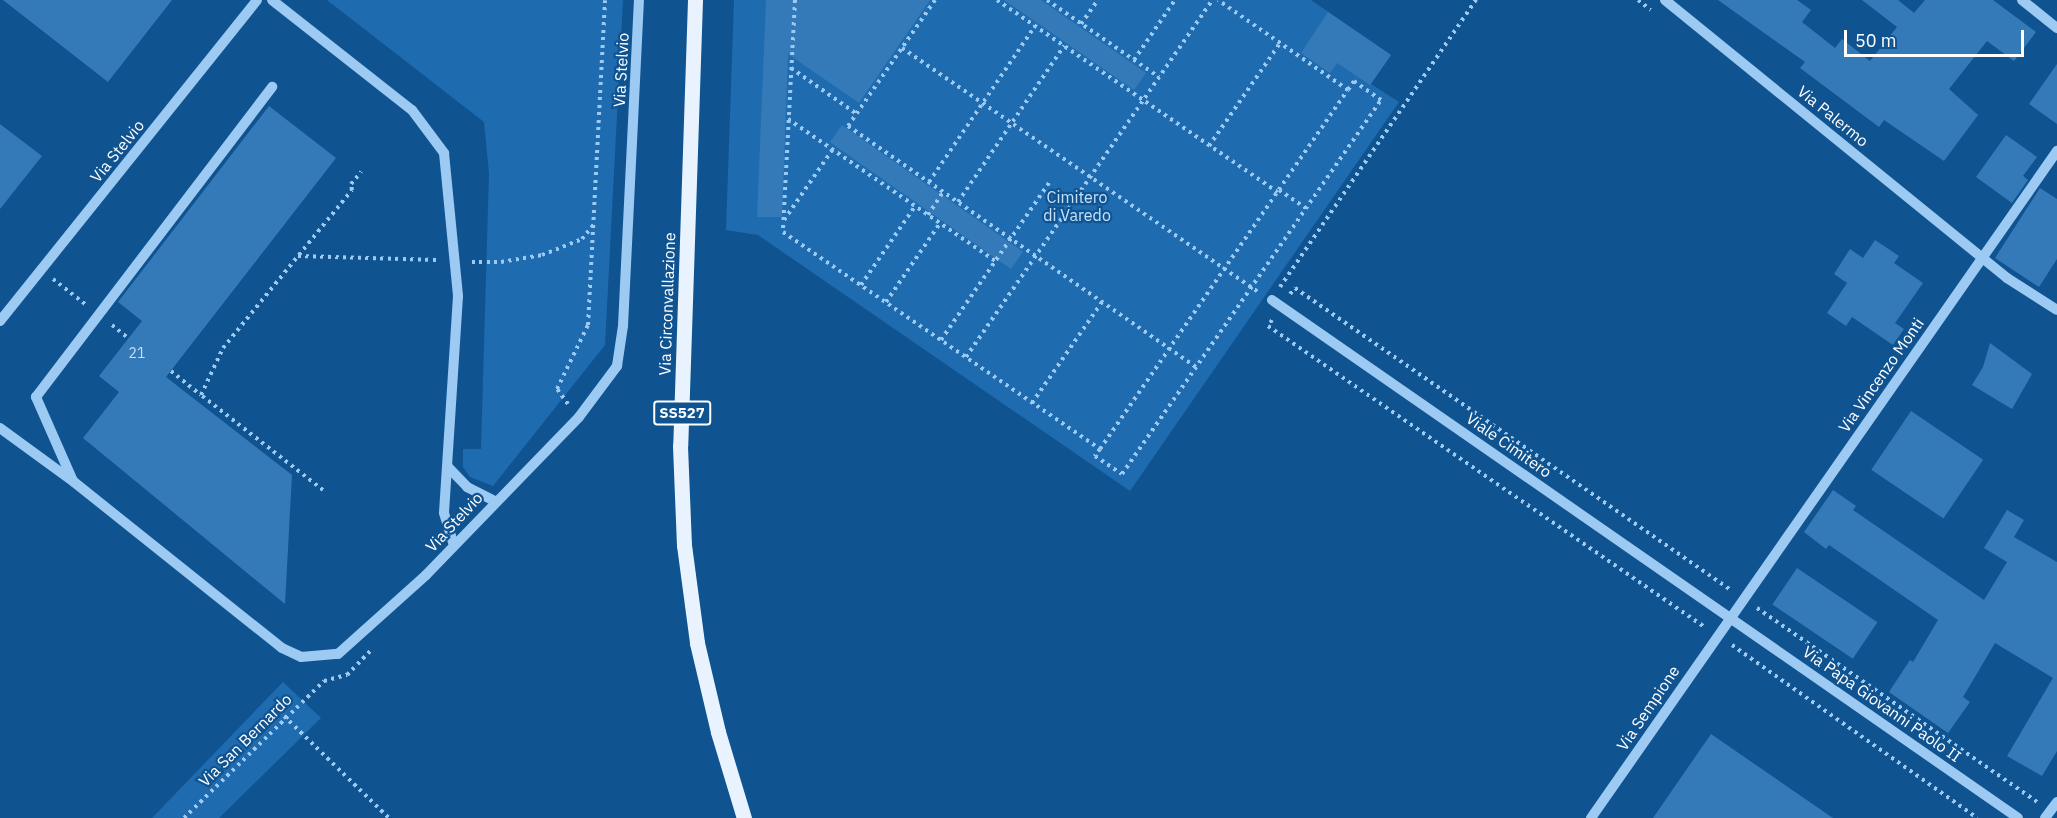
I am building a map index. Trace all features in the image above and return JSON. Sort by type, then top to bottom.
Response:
[{"type":"main road","name":"Via Circonvallazione","points":[[696,0],[680,446],[684,545],[698,643],[718,732],[744,818]]},
{"type":"street","name":"Via Stelvio","points":[[0,321],[257,0]]},
{"type":"street","points":[[272,0],[412,110],[444,153],[458,261],[444,513],[454,545]]},
{"type":"street","name":"Via Stelvio","points":[[0,428],[74,482],[282,648],[301,657],[322,658],[351,646],[579,417],[617,366],[623,326],[639,0]]},
{"type":"street","name":"Via Palermo","points":[[1665,0],[1982,257],[2057,310]]},
{"type":"street","points":[[2022,0],[2057,28]]},
{"type":"street","points":[[74,482],[36,397],[272,87]]},
{"type":"street","name":"Via Vincenzo Monti","points":[[1730,615],[2057,151]]},
{"type":"street","name":"Viale Cimitero","points":[[1272,300],[1730,615]]},
{"type":"street","points":[[447,466],[467,487],[495,501]]},
{"type":"street","name":"Via Sempione","points":[[1591,818],[1730,615]]},
{"type":"street","name":"Via Papa Giovanni Paolo II","points":[[1730,615],[2018,818]]},
{"type":"street","points":[[2048,815],[2057,802]]},
{"type":"path","points":[[579,417],[557,389],[588,325],[605,0]]},
{"type":"path","points":[[795,0],[783,232],[1100,450]]},
{"type":"path","points":[[935,0],[848,126],[1196,367]]},
{"type":"path","points":[[998,0],[1209,146],[1306,208]]},
{"type":"path","points":[[1081,24],[1098,0]]},
{"type":"path","points":[[1134,60],[1175,0]]},
{"type":"path","points":[[966,357],[1212,0]]},
{"type":"path","points":[[1218,0],[1348,90]]},
{"type":"path","points":[[902,48],[1272,300],[1476,0]]},
{"type":"path","points":[[1051,1],[1159,77]]},
{"type":"path","points":[[929,182],[1036,26]]},
{"type":"path","points":[[1209,146],[1280,43]]},
{"type":"path","points":[[958,202],[1065,46]]},
{"type":"path","points":[[790,68],[857,114]]},
{"type":"path","points":[[1354,81],[1381,100],[1122,474],[1095,456],[1348,90],[1354,81]]},
{"type":"path","points":[[788,118],[995,261]]},
{"type":"path","points":[[784,220],[833,149]]},
{"type":"path","points":[[201,395],[223,348],[352,190],[351,184],[361,172]]},
{"type":"path","points":[[941,340],[1051,180]]},
{"type":"path","points":[[928,215],[943,192]]},
{"type":"path","points":[[861,285],[915,206]]},
{"type":"path","points":[[297,256],[483,262],[542,255],[582,239],[595,223]]},
{"type":"path","points":[[886,302],[940,223]]},
{"type":"path","points":[[1977,818],[1716,634],[1269,326],[1294,288],[1743,598],[2048,815]]},
{"type":"path","points":[[1032,403],[1102,302]]},
{"type":"path","points":[[171,371],[323,490]]},
{"type":"path","name":"Via San Bernardo","points":[[184,818],[284,716],[324,681],[347,675],[380,641]]},
{"type":"path","points":[[284,716],[389,818]]},
{"type":"green space","points":[[327,0],[623,0],[605,345],[493,486],[470,477],[463,467],[463,449],[481,449],[489,173],[484,122]]},
{"type":"green space","name":"Cimitero di Varedo","points":[[734,0],[1311,0],[1391,55],[1371,84],[1399,102],[1130,491],[758,235],[726,230]]},
{"type":"green space","points":[[283,682],[321,718],[219,818],[152,818]]},
{"type":"building","points":[[3,0],[172,0],[108,82]]},
{"type":"building","points":[[766,0],[930,0],[859,103],[788,54],[782,217],[757,217]]},
{"type":"building","points":[[1004,0],[1041,0],[1146,73],[1134,90]]},
{"type":"building","points":[[1718,0],[1797,0],[1811,10],[1802,22],[1835,48],[1842,39],[1870,61],[1897,27],[1862,0],[1898,0],[1914,13],[1925,0],[1993,0],[2036,32],[2014,61],[1987,41],[1949,89],[1978,115],[1944,161],[1884,120],[1879,127],[1800,68],[1805,62]]},
{"type":"building","points":[[1328,12],[1391,55],[1370,85],[1337,63],[1330,73],[1301,53]]},
{"type":"building","points":[[2057,64],[2057,124],[2029,104]]},
{"type":"building","points":[[269,106],[336,158],[166,377],[292,475],[285,604],[83,438],[119,392],[99,376],[142,321],[118,302]]},
{"type":"building","points":[[0,124],[42,156],[0,209]]},
{"type":"building","points":[[842,125],[1023,252],[1011,269],[830,142]]},
{"type":"building","points":[[2006,135],[2037,157],[2023,176],[2028,180],[2012,203],[1976,177]]},
{"type":"building","points":[[2040,188],[2057,199],[2057,259],[2039,287],[1995,258]]},
{"type":"building","points":[[1875,240],[1899,256],[1894,263],[1923,283],[1895,323],[1904,329],[1893,345],[1852,317],[1846,326],[1827,313],[1847,283],[1834,274],[1850,249],[1863,258]]},
{"type":"building","points":[[1990,343],[2032,374],[2012,409],[1972,385],[1983,367]]},
{"type":"building","points":[[1911,411],[1983,460],[1943,519],[1871,470]]},
{"type":"building","points":[[1833,490],[1856,506],[1853,510],[1984,600],[2007,562],[1984,548],[2007,510],[2024,520],[2014,537],[2057,562],[2057,751],[2042,776],[2007,756],[2053,678],[1995,643],[1963,697],[1970,702],[1948,733],[1889,692],[1910,660],[1913,662],[1938,620],[1829,545],[1826,549],[1804,532]]},
{"type":"building","points":[[1797,568],[1877,622],[1853,659],[1772,604]]},
{"type":"building","points":[[1711,734],[1833,818],[1653,818]]}]
